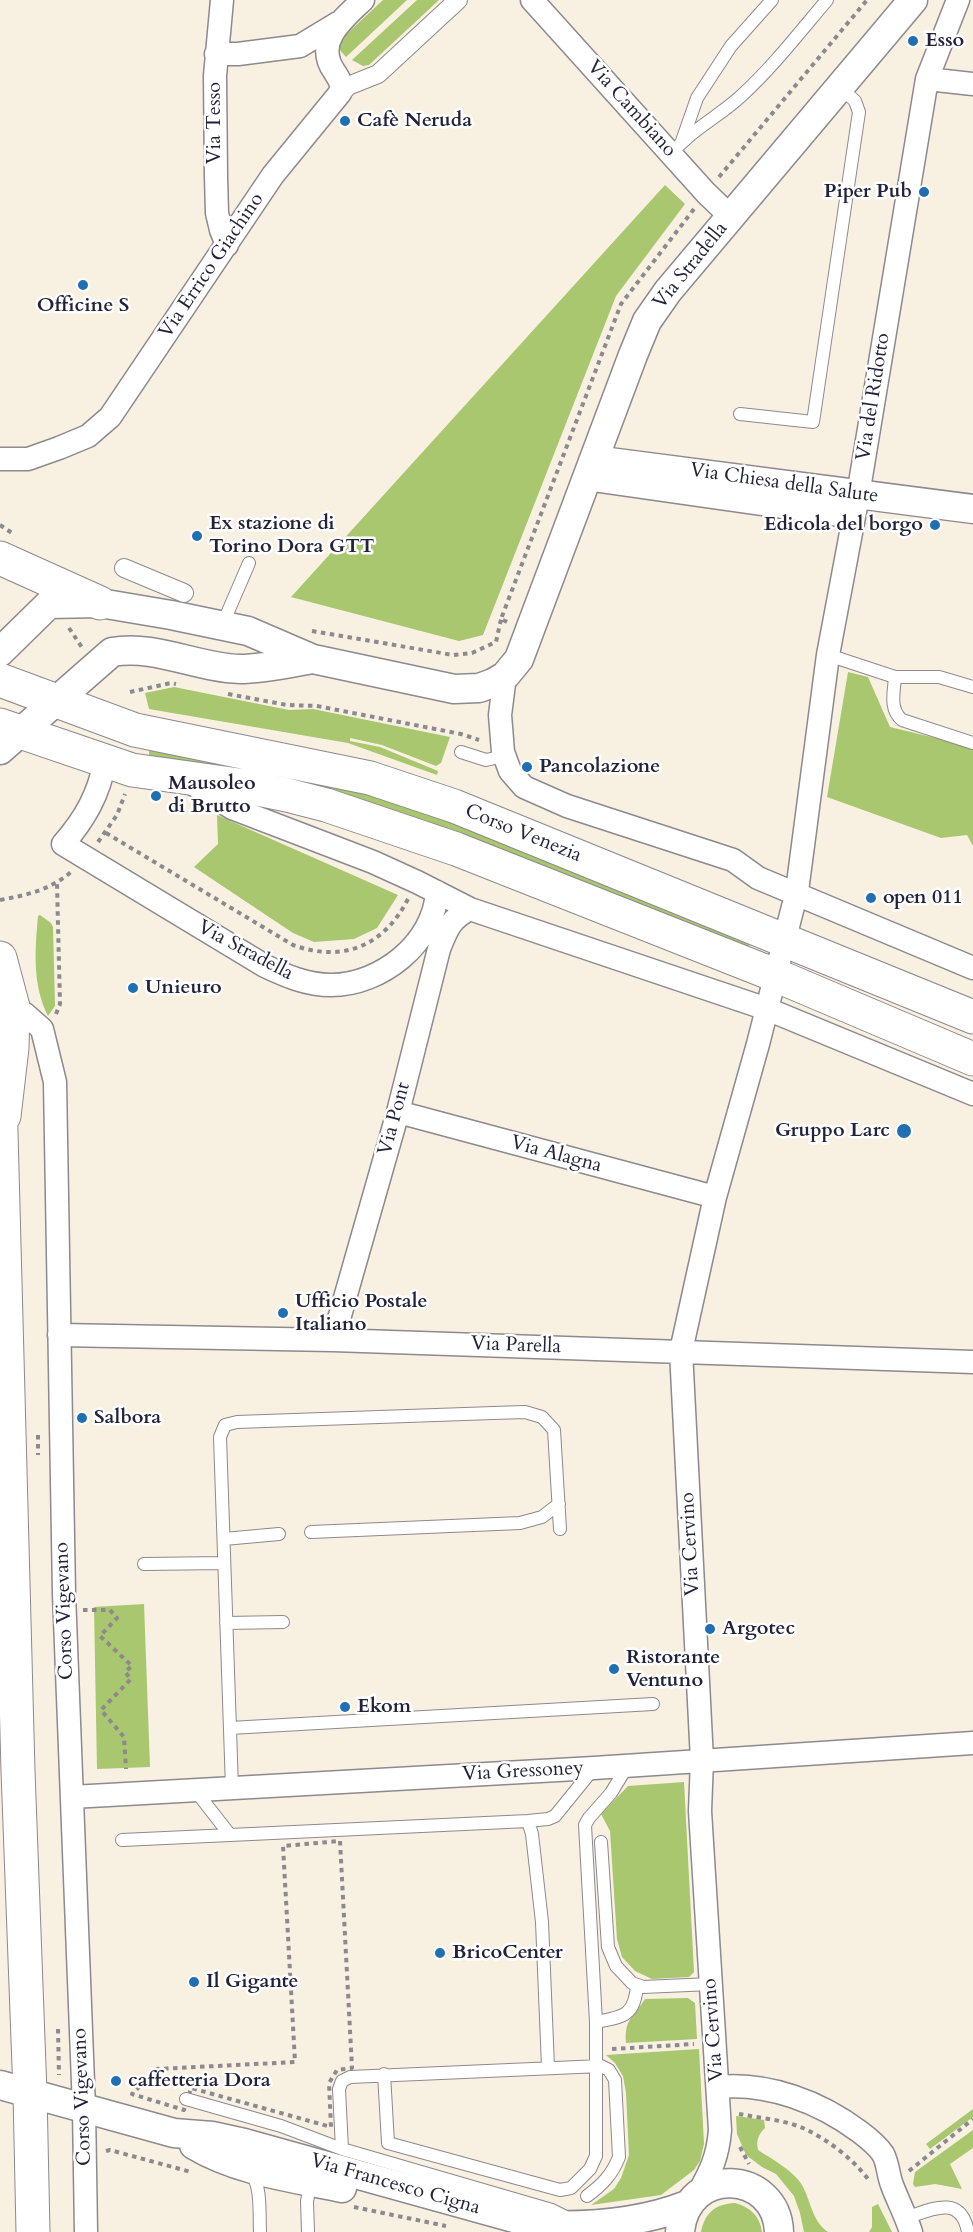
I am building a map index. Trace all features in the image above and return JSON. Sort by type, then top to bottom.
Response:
[{"type":"main road","points":[[0,558],[100,603]]},
{"type":"main road","name":"Corso Venezia","points":[[0,680],[135,729],[370,778],[454,806],[973,1017]]},
{"type":"main road","name":"Corso Venezia","points":[[7,736],[132,770],[181,776],[287,795],[406,831],[775,975],[973,1059]]},
{"type":"main road","points":[[0,958],[13,1007],[12,1048],[2,1133]]},
{"type":"main road","points":[[0,1094],[15,2089],[33,2232]]},
{"type":"street","name":"Via Tesso","points":[[222,0],[216,54],[217,203],[221,230],[227,245]]},
{"type":"street","points":[[216,54],[238,54],[300,46],[322,34],[363,0]]},
{"type":"street","name":"Via Errico Giachino","points":[[0,459],[28,459],[88,436],[110,417],[289,154],[348,86],[378,74],[459,0]]},
{"type":"street","name":"Via Cambiano","points":[[532,0],[677,147],[711,198],[731,217]]},
{"type":"street","name":"Via Stradella","points":[[503,754],[500,715],[505,676],[519,659],[647,321],[668,291],[913,0]]},
{"type":"street","name":"Via del Ridotto","points":[[784,939],[796,892],[828,655],[856,506],[927,79],[958,0]]},
{"type":"street","points":[[338,97],[342,86],[331,67],[327,51],[330,37],[341,20]]},
{"type":"street","points":[[927,79],[973,84]]},
{"type":"street","name":"Via Chiesa della Salute","points":[[590,470],[856,506],[973,509]]},
{"type":"street","points":[[124,568],[184,593]]},
{"type":"street","points":[[0,652],[49,604],[100,603],[248,631],[313,659],[454,689],[479,688],[505,676]]},
{"type":"street","points":[[7,736],[57,700],[112,652],[137,649],[240,669],[313,659]]},
{"type":"street","points":[[503,754],[510,771],[524,788],[567,806],[733,860],[758,878],[973,968]]},
{"type":"street","name":"Via Stradella","points":[[105,761],[94,801],[81,824],[63,844],[265,966],[292,979],[331,985],[349,983],[397,963],[411,949],[430,922],[435,907],[436,892]]},
{"type":"street","name":"Corso Venezia","points":[[181,776],[232,808],[373,862],[470,909],[767,1008],[973,1094]]},
{"type":"street","name":"Via Pont","points":[[333,1340],[398,1112],[439,949],[450,923],[470,909]]},
{"type":"street","name":"Via Cervino","points":[[688,2210],[712,2169],[718,2147],[727,2087],[715,2043],[700,1811],[702,1760],[681,1351],[715,1197],[784,939]]},
{"type":"street","points":[[397,963],[420,970],[430,982]]},
{"type":"street","points":[[13,1007],[26,1014],[42,1029]]},
{"type":"street","name":"Corso Vigevano","points":[[42,1029],[55,1082],[65,1611],[84,2108],[86,2232]]},
{"type":"street","name":"Via Alagna","points":[[398,1112],[715,1197]]},
{"type":"street","name":"Via Parella","points":[[59,1335],[333,1340],[973,1362]]},
{"type":"street","name":"Via Gressoney","points":[[72,1797],[594,1768],[973,1743]]},
{"type":"street","points":[[0,2072],[15,2089]]},
{"type":"street","points":[[727,2087],[793,2097],[840,2116],[871,2140],[883,2155],[891,2185],[909,2225]]},
{"type":"street","name":"Via Francesco Cigna","points":[[15,2089],[174,2133],[212,2136],[244,2143],[539,2225],[581,2226],[688,2210],[718,2184],[741,2184],[750,2187],[764,2198],[780,2227]]},
{"type":"street","name":"Via Francesco Cigna","points":[[174,2133],[204,2151],[248,2167],[345,2189],[495,2232]]},
{"type":"lane","points":[[677,147],[697,98],[731,46],[772,0]]},
{"type":"lane","points":[[677,147],[740,98],[778,58],[827,0]]},
{"type":"lane","points":[[740,414],[813,422],[859,112],[855,101],[840,87]]},
{"type":"lane","points":[[227,627],[227,614],[249,562]]},
{"type":"lane","points":[[828,655],[895,677],[939,677],[973,687]]},
{"type":"lane","points":[[895,677],[893,708],[902,720],[973,743]]},
{"type":"lane","points":[[460,752],[486,760],[503,754]]},
{"type":"lane","points":[[232,1788],[220,1437],[225,1425],[237,1422],[525,1412],[542,1418],[554,1430],[560,1529]]},
{"type":"lane","points":[[311,1532],[520,1523],[542,1517],[559,1504]]},
{"type":"lane","points":[[224,1539],[279,1534]]},
{"type":"lane","points":[[144,1564],[224,1563]]},
{"type":"lane","points":[[226,1623],[283,1622]]},
{"type":"lane","points":[[230,1728],[653,1704]]},
{"type":"lane","points":[[384,2074],[388,2143],[560,2190],[571,2188],[590,2169],[596,2156],[597,2050],[585,1825],[611,1793],[628,1765]]},
{"type":"lane","points":[[122,1840],[548,1819],[555,1816],[594,1768]]},
{"type":"lane","points":[[195,1790],[230,1835]]},
{"type":"lane","points":[[528,1821],[532,1834],[542,1922],[548,2067]]},
{"type":"lane","points":[[601,1842],[608,1947],[616,1966],[637,1985],[655,1988],[711,1984]]},
{"type":"lane","points":[[596,2022],[625,2016],[636,1997],[637,1985]]},
{"type":"lane","points":[[342,2148],[339,2089],[342,2081],[350,2077],[597,2066],[609,2070],[615,2080],[620,2149],[615,2166],[605,2183],[587,2196]]},
{"type":"lane","points":[[186,2099],[552,2210],[581,2226]]},
{"type":"lane","points":[[248,2167],[259,2191],[260,2232]]},
{"type":"lane","points":[[308,2232],[307,2201],[311,2182]]},
{"type":"lane","points":[[909,2225],[937,2208],[950,2207],[966,2219],[968,2232]]},
{"type":"path","points":[[49,604],[74,634],[92,668]]},
{"type":"path","points":[[42,1029],[58,1012],[60,1004],[57,884]]},
{"type":"path","points":[[65,1611],[110,1610],[117,1618],[100,1636],[132,1666],[125,1672],[131,1679],[101,1710],[124,1737],[126,1769]]},
{"type":"path","points":[[340,1840],[352,2068],[337,2070],[329,2083],[331,2127],[191,2088],[186,2099],[184,2110],[132,2094],[157,2069],[296,2062],[283,1846],[340,1840]]},
{"type":"path","points":[[597,2050],[715,2043]]},
{"type":"path","points":[[727,2087],[735,2114],[770,2119],[802,2128],[838,2150],[862,2171],[880,2193],[973,2119]]},
{"type":"path","points":[[98,2155],[110,2150],[202,2175]]},
{"type":"path","points":[[346,2206],[447,2227]]},
{"type":"green space","points":[[383,0],[407,0],[346,57],[339,49],[339,41]]},
{"type":"green space","points":[[417,0],[439,0],[369,65],[363,66],[352,60]]},
{"type":"green space","points":[[665,185],[685,204],[616,296],[483,635],[459,641],[291,597]]},
{"type":"green space","points":[[848,672],[868,677],[890,727],[973,747],[973,846],[967,835],[941,838],[827,797]]},
{"type":"green space","points":[[174,687],[289,710],[313,709],[450,737],[441,763],[436,766],[382,745],[350,738],[350,741],[380,747],[438,771],[437,775],[348,743],[149,709],[145,693]]},
{"type":"green space","points":[[149,742],[417,806],[751,938],[748,949],[402,813],[357,800],[149,757]]},
{"type":"green space","points":[[217,815],[398,895],[377,928],[354,939],[314,942],[293,933],[194,867],[218,844]]},
{"type":"green space","points":[[40,915],[53,927],[55,1006],[48,1016],[39,992],[36,967],[38,916]]},
{"type":"green space","points":[[144,1604],[150,1767],[97,1769],[94,1607]]},
{"type":"green space","points":[[684,1782],[694,1972],[689,1977],[652,1979],[635,1971],[622,1957],[617,1939],[610,1831],[601,1814],[628,1786]]},
{"type":"green space","points":[[688,1998],[695,2003],[697,2039],[626,2043],[626,2029],[630,2019],[645,1999]]},
{"type":"green space","points":[[699,2049],[704,2144],[700,2161],[694,2170],[661,2195],[591,2205],[614,2189],[621,2178],[629,2155],[623,2076],[615,2063],[606,2055]]},
{"type":"green space","points":[[973,2109],[973,2117],[930,2149],[926,2144]]},
{"type":"green space","points":[[736,2116],[764,2120],[765,2128],[758,2138],[758,2150],[785,2168],[800,2182],[818,2222],[828,2232],[804,2232],[794,2196],[776,2174],[746,2155],[737,2134]]},
{"type":"green space","points":[[973,2130],[973,2148],[950,2164],[962,2189],[935,2184],[915,2187],[913,2184],[915,2172]]},
{"type":"green space","points":[[735,2203],[753,2213],[759,2221],[762,2232],[701,2232],[705,2220],[712,2211],[722,2205]]},
{"type":"green space","points":[[878,2204],[892,2232],[869,2232],[872,2227],[872,2207]]},
{"type":"place","name":"Esso","points":[[913,41]]},
{"type":"place","name":"Cafè Neruda","points":[[345,121]]},
{"type":"place","name":"Piper Pub","points":[[924,192]]},
{"type":"place","name":"Officine S","points":[[83,285]]},
{"type":"place","name":"Edicola del borgo","points":[[935,525]]},
{"type":"place","name":"Ex stazione di Torino Dora GTT","points":[[197,536]]},
{"type":"place","name":"Pancolazione","points":[[527,767]]},
{"type":"place","name":"Mausoleo di Brutto","points":[[156,796]]},
{"type":"place","name":"open 011","points":[[871,898]]},
{"type":"place","name":"Unieuro","points":[[133,988]]},
{"type":"place","name":"Gruppo Larc","points":[[904,1131]]},
{"type":"place","name":"Ufficio Postale Italiano","points":[[283,1313]]},
{"type":"place","name":"Salbora","points":[[82,1418]]},
{"type":"place","name":"Argotec","points":[[710,1629]]},
{"type":"place","name":"Ristorante Ventuno","points":[[614,1669]]},
{"type":"place","name":"Ekom","points":[[345,1707]]},
{"type":"place","name":"BricoCenter","points":[[440,1953]]},
{"type":"place","name":"Il Gigante","points":[[194,1982]]},
{"type":"place","name":"caffetteria Dora","points":[[116,2081]]}]
